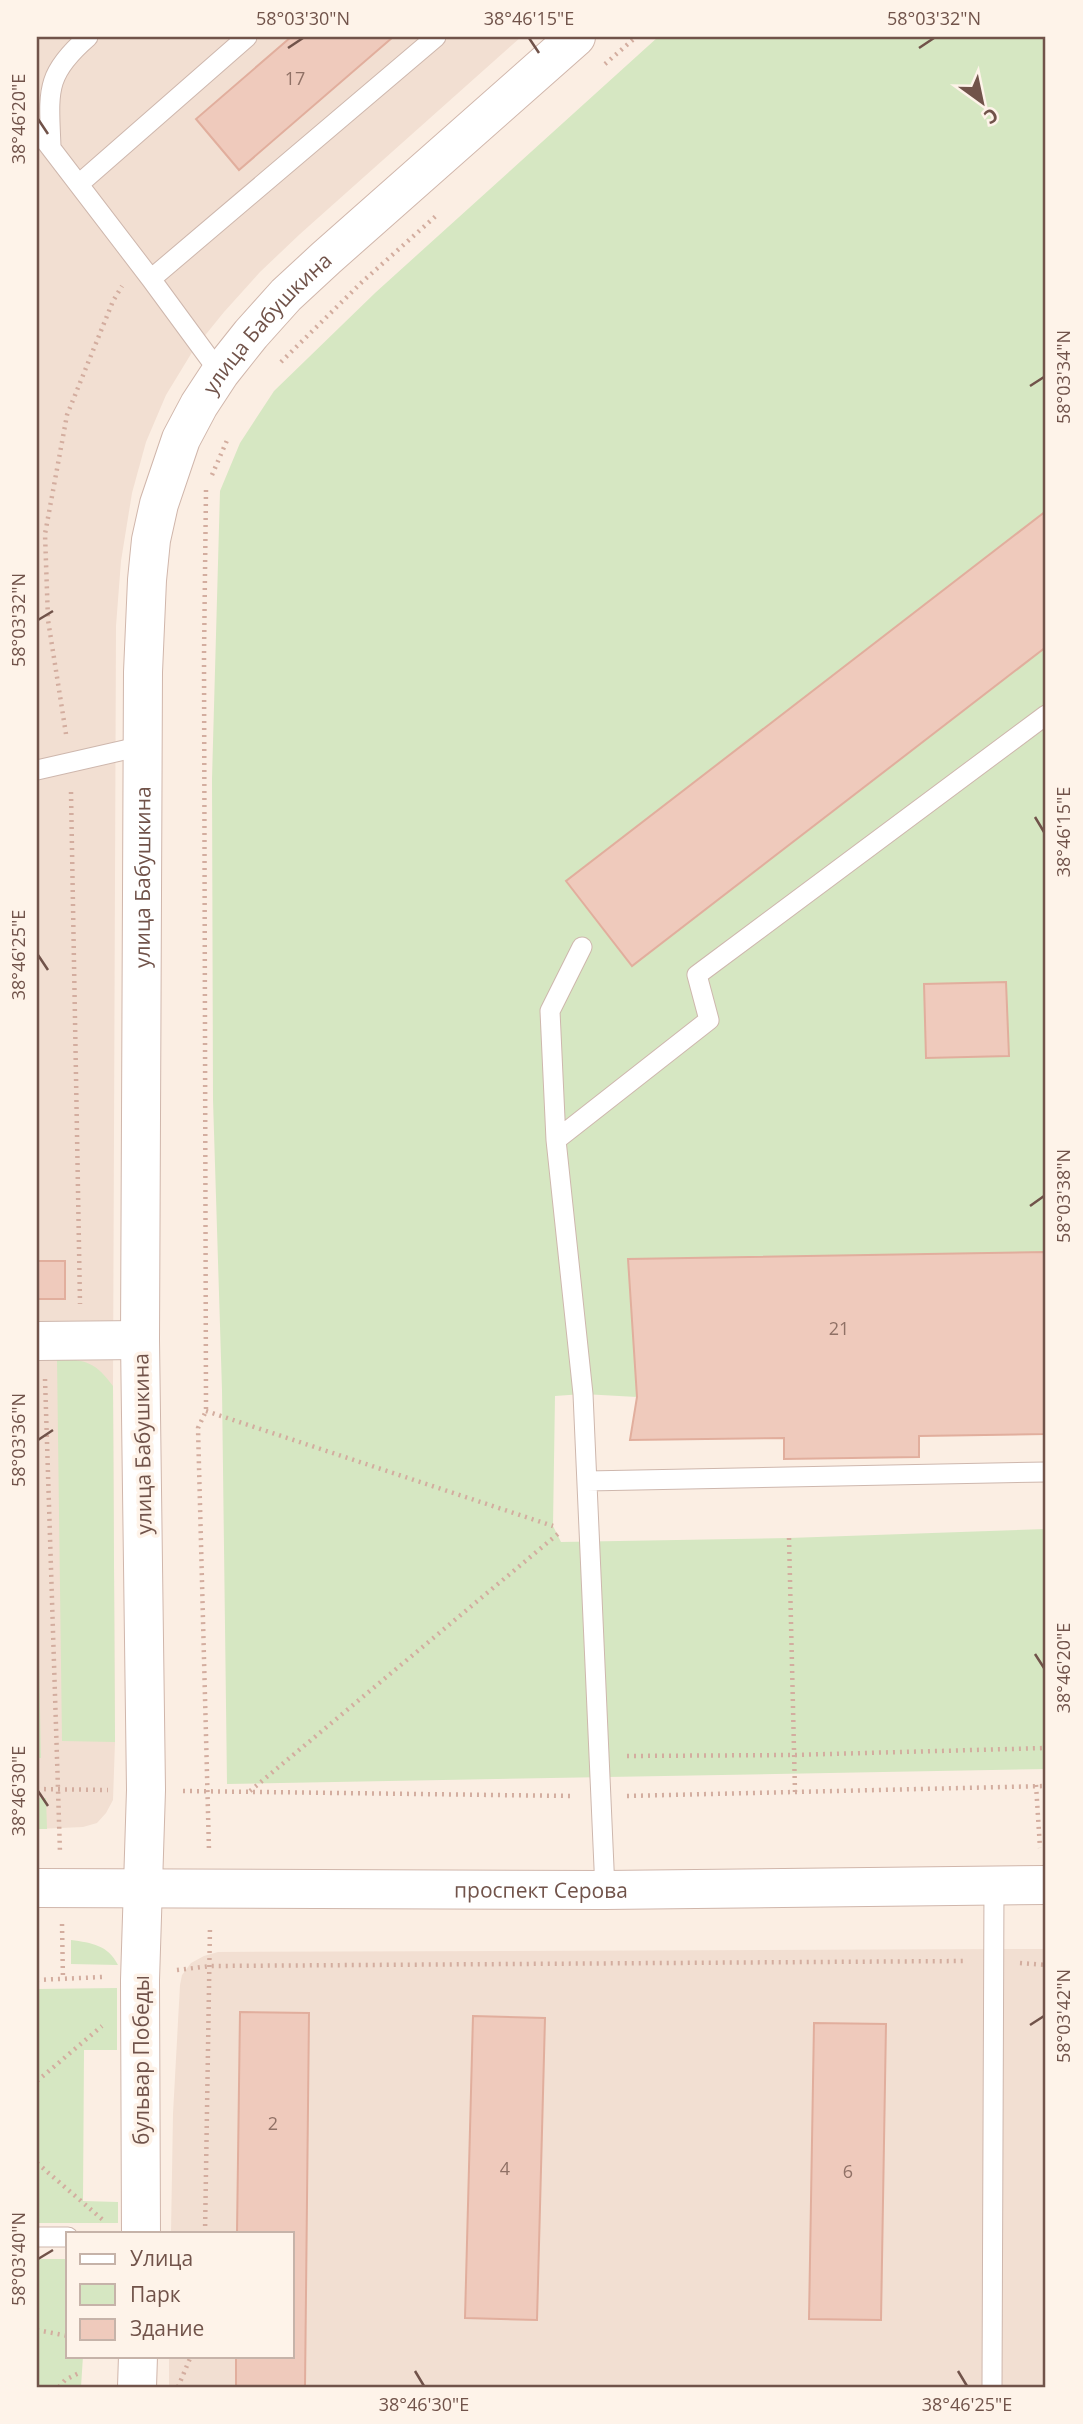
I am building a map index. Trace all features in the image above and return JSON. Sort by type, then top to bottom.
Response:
[{"type":"street","name":"улица Бабушкина","points":[[144,1888],[146,1790],[140,1340],[142,746],[144,624],[151,540],[169,471],[181,439],[220,373],[251,334],[286,295],[576,37]]},
{"type":"street","points":[[40,1341],[140,1340]]},
{"type":"street","name":"проспект Серова","points":[[49,1887],[605,1890],[1046,1885]]},
{"type":"street","name":"бульвар Победы","points":[[125,2229],[144,1888]]},
{"type":"street","points":[[137,2387],[138,2358]]},
{"type":"lane","points":[[51,147],[50,97],[53,78],[61,63],[88,37]]},
{"type":"lane","points":[[79,184],[247,37]]},
{"type":"lane","points":[[151,279],[436,37]]},
{"type":"lane","points":[[37,130],[220,373]]},
{"type":"lane","points":[[556,1140],[709,1020],[697,975],[1046,715]]},
{"type":"lane","points":[[37,770],[142,746]]},
{"type":"lane","points":[[582,947],[550,1011],[556,1140],[583,1394],[605,1890]]},
{"type":"lane","points":[[587,1481],[1046,1472]]},
{"type":"lane","points":[[992,2387],[994,1886]]},
{"type":"lane","points":[[37,2237],[66,2237]]},
{"type":"path","points":[[595,73],[636,37]]},
{"type":"path","points":[[273,370],[362,282],[443,209]]},
{"type":"path","points":[[205,2232],[211,1966],[198,1428],[206,1411],[206,489],[229,436]]},
{"type":"path","points":[[40,1341],[58,1789],[49,1887],[62,1980]]},
{"type":"path","points":[[206,1411],[553,1526]]},
{"type":"path","points":[[249,1791],[559,1533]]},
{"type":"path","points":[[789,1538],[795,1792]]},
{"type":"path","points":[[598,1756],[793,1755],[1046,1748]]},
{"type":"path","points":[[37,1789],[600,1797],[1046,1786]]},
{"type":"path","points":[[37,1980],[141,1977],[211,1966],[995,1961],[1046,1965]]},
{"type":"path","points":[[37,2081],[111,2019],[141,1977]]},
{"type":"path","points":[[37,2163],[125,2229]]},
{"type":"path","points":[[37,2330],[66,2336]]},
{"type":"path","points":[[178,2387],[190,2358]]},
{"type":"path","points":[[59,2387],[65,2380],[81,2372]]},
{"type":"shaded area","points":[[37,37],[521,37],[300,234],[260,272],[224,312],[194,349],[166,395],[146,442],[132,493],[121,561],[116,626],[113,1800],[97,1823],[83,1827],[37,1829]]},
{"type":"shaded area","points":[[1046,1949],[1046,2387],[169,2387],[169,2358],[294,2358],[294,2232],[171,2232],[173,2114],[180,1985],[182,1975],[191,1963],[218,1952]]},
{"type":"green space","points":[[658,37],[1046,37],[1046,1434],[919,1436],[919,1457],[784,1459],[783,1438],[630,1440],[637,1397],[583,1394],[555,1396],[553,1526],[561,1542],[789,1538],[1046,1529],[1046,1769],[227,1784],[222,1390],[213,1100],[212,779],[220,491],[240,443],[274,391],[375,293]]},
{"type":"green space","points":[[57,1359],[90,1364],[113,1386],[115,1742],[62,1741]]},
{"type":"green space","points":[[37,1563],[41,1758],[37,1758]]},
{"type":"green space","points":[[37,1798],[46,1798],[47,1829],[37,1829]]},
{"type":"green space","points":[[71,1940],[104,1949],[118,1965],[71,1964]]},
{"type":"green space","points":[[117,1988],[117,2050],[84,2050],[83,2201],[118,2202],[118,2223],[37,2223],[37,1989]]},
{"type":"green space","points":[[37,2259],[66,2259],[66,2358],[83,2358],[81,2387],[37,2387]]},
{"type":"building","points":[[291,37],[393,37],[239,170],[196,119]]},
{"type":"building","points":[[1046,511],[1046,647],[632,966],[566,881]]},
{"type":"building","points":[[1006,982],[1009,1056],[926,1058],[924,984]]},
{"type":"building","points":[[1046,1252],[1046,1434],[919,1436],[919,1457],[784,1459],[784,1438],[630,1440],[637,1397],[628,1259]]},
{"type":"building","points":[[37,1261],[65,1261],[65,1299],[37,1299]]},
{"type":"building","points":[[240,2012],[309,2013],[305,2387],[236,2387],[236,2358],[294,2358],[294,2232],[237,2232]]},
{"type":"building","points":[[473,2016],[545,2018],[537,2320],[465,2318]]},
{"type":"building","points":[[814,2023],[886,2024],[881,2320],[809,2319]]},
{"type":"building","points":[[1046,2056],[1046,2387],[1044,2387]]}]
